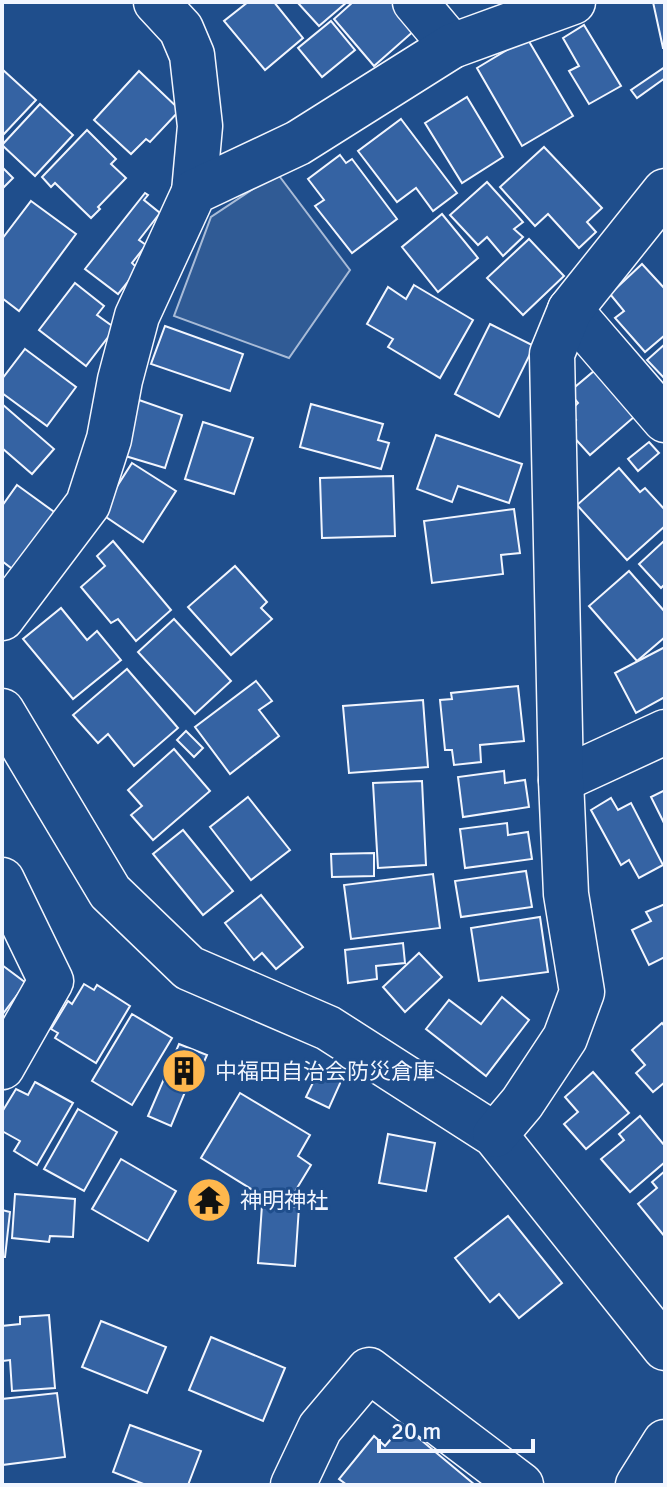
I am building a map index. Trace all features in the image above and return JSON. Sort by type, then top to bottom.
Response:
[{"type":"street","points":[[2,618],[88,504],[109,439],[137,316],[194,192],[200,126],[192,55],[181,29],[156,2]]},
{"type":"street","points":[[415,2],[452,46]]},
{"type":"street","points":[[194,192],[298,143],[452,46],[573,2]]},
{"type":"street","points":[[495,1135],[522,1103],[565,1038],[582,992],[566,894],[552,354],[570,310],[665,191]]},
{"type":"street","points":[[570,310],[665,420]]},
{"type":"street","points":[[2,713],[110,892],[189,968],[328,1028],[495,1135],[665,1348]]},
{"type":"street","points":[[561,780],[665,732]]},
{"type":"street","points":[[2,880],[51,981],[2,1067]]},
{"type":"street","points":[[293,1485],[320,1428],[369,1370],[521,1485]]},
{"type":"street","points":[[638,1485],[665,1442]]},
{"type":"shaded area","points":[[277,173],[350,270],[289,358],[174,316],[211,217]]},
{"type":"building","points":[[248,2],[274,2],[303,38],[265,70],[224,21]]},
{"type":"building","points":[[297,2],[347,2],[319,26]]},
{"type":"building","points":[[353,2],[392,2],[415,30],[374,66],[334,19]]},
{"type":"building","points":[[653,2],[665,2],[665,48],[663,48]]},
{"type":"building","points":[[331,21],[355,50],[322,77],[298,48]]},
{"type":"building","points":[[584,25],[621,86],[589,104],[569,71],[579,66],[563,38]]},
{"type":"building","points":[[527,38],[573,116],[522,146],[477,68]]},
{"type":"building","points":[[665,67],[665,78],[637,98],[631,90]]},
{"type":"building","points":[[2,69],[36,100],[3,135],[2,134]]},
{"type":"building","points":[[139,71],[180,110],[150,142],[146,139],[131,154],[94,120]]},
{"type":"building","points":[[467,97],[503,157],[462,183],[425,123]]},
{"type":"building","points":[[40,104],[73,135],[35,176],[2,145]]},
{"type":"building","points":[[401,119],[457,193],[433,211],[416,188],[397,202],[358,151]]},
{"type":"building","points":[[87,130],[116,159],[111,164],[126,178],[91,218],[55,183],[51,187],[42,177]]},
{"type":"building","points":[[544,147],[602,208],[587,222],[596,232],[579,248],[548,214],[535,226],[500,187]]},
{"type":"building","points":[[340,155],[346,163],[352,159],[397,219],[352,253],[315,206],[324,200],[308,179]]},
{"type":"building","points":[[2,167],[13,178],[2,189]]},
{"type":"building","points":[[487,182],[523,222],[514,229],[523,237],[503,256],[487,237],[478,245],[450,215]]},
{"type":"building","points":[[145,193],[148,195],[144,200],[160,213],[139,240],[146,245],[132,263],[138,269],[118,294],[85,269]]},
{"type":"building","points":[[31,201],[76,234],[19,311],[2,298],[2,239]]},
{"type":"building","points":[[442,214],[478,258],[438,292],[402,247]]},
{"type":"building","points":[[529,239],[564,276],[523,315],[487,278]]},
{"type":"building","points":[[642,264],[665,289],[665,335],[645,352],[615,318],[624,311],[610,294]]},
{"type":"building","points":[[75,283],[104,306],[97,315],[115,328],[86,366],[39,330]]},
{"type":"building","points":[[414,285],[473,320],[440,378],[388,347],[393,339],[367,324],[388,287],[406,299]]},
{"type":"building","points":[[490,324],[534,346],[499,417],[455,394]]},
{"type":"building","points":[[165,326],[243,354],[230,391],[151,364]]},
{"type":"building","points":[[665,344],[665,379],[647,360]]},
{"type":"building","points":[[25,349],[76,387],[47,426],[2,393],[2,379]]},
{"type":"building","points":[[594,371],[634,417],[590,455],[569,432],[570,425],[576,420],[569,412],[578,403],[569,392]]},
{"type":"building","points":[[139,400],[182,415],[165,468],[122,455]]},
{"type":"building","points":[[2,404],[54,449],[32,474],[2,448]]},
{"type":"building","points":[[311,404],[383,424],[378,440],[389,443],[381,469],[300,447]]},
{"type":"building","points":[[203,422],[253,438],[234,494],[185,479]]},
{"type":"building","points":[[436,435],[522,464],[509,503],[458,486],[452,502],[417,489]]},
{"type":"building","points":[[649,442],[659,453],[638,471],[628,459]]},
{"type":"building","points":[[132,463],[176,491],[143,542],[100,513]]},
{"type":"building","points":[[619,468],[640,492],[645,488],[665,510],[665,526],[627,560],[577,505]]},
{"type":"building","points":[[393,476],[395,536],[322,538],[320,478]]},
{"type":"building","points":[[17,485],[57,514],[15,571],[2,561],[2,506]]},
{"type":"building","points":[[514,509],[520,553],[501,555],[503,574],[432,583],[424,521]]},
{"type":"building","points":[[665,540],[665,584],[661,588],[639,564]]},
{"type":"building","points":[[113,541],[171,610],[136,641],[118,619],[111,623],[81,587],[105,566],[97,556]]},
{"type":"building","points":[[235,566],[267,602],[261,608],[272,619],[231,655],[188,607]]},
{"type":"building","points":[[629,571],[665,612],[665,637],[637,661],[589,606]]},
{"type":"building","points":[[61,608],[87,640],[97,631],[121,660],[73,699],[23,639]]},
{"type":"building","points":[[174,619],[231,681],[195,714],[138,652]]},
{"type":"building","points":[[665,647],[665,697],[636,713],[615,673]]},
{"type":"building","points":[[127,669],[178,728],[134,766],[108,734],[98,743],[73,715]]},
{"type":"building","points":[[256,681],[272,701],[259,710],[279,736],[230,774],[195,727]]},
{"type":"building","points":[[518,686],[524,741],[480,745],[481,762],[454,765],[452,750],[445,750],[440,700],[452,699],[451,693]]},
{"type":"building","points":[[423,700],[428,767],[349,773],[343,706]]},
{"type":"building","points":[[186,731],[203,748],[194,757],[177,740]]},
{"type":"building","points":[[174,749],[210,791],[153,840],[131,815],[142,806],[128,790]]},
{"type":"building","points":[[504,771],[505,783],[525,780],[529,807],[463,817],[458,777]]},
{"type":"building","points":[[422,781],[426,865],[378,868],[373,783]]},
{"type":"building","points":[[665,790],[665,825],[651,797]]},
{"type":"building","points":[[248,797],[290,850],[251,880],[210,827]]},
{"type":"building","points":[[611,798],[618,810],[631,803],[663,865],[639,878],[629,860],[621,865],[591,810]]},
{"type":"building","points":[[507,823],[508,835],[528,832],[532,859],[465,868],[460,829]]},
{"type":"building","points":[[183,830],[233,891],[203,915],[153,854]]},
{"type":"building","points":[[374,853],[374,876],[332,877],[331,854]]},
{"type":"building","points":[[526,871],[532,907],[461,917],[455,881]]},
{"type":"building","points":[[433,874],[440,928],[351,939],[344,885]]},
{"type":"building","points":[[261,895],[303,947],[276,969],[262,953],[254,960],[225,923]]},
{"type":"building","points":[[665,904],[665,957],[649,965],[632,930],[651,921],[646,912]]},
{"type":"building","points":[[540,917],[548,972],[479,981],[471,928]]},
{"type":"building","points":[[403,943],[405,963],[376,966],[377,979],[348,983],[345,950]]},
{"type":"building","points":[[419,953],[442,977],[405,1012],[383,987]]},
{"type":"building","points":[[2,965],[26,983],[2,1015]]},
{"type":"building","points":[[84,984],[94,990],[97,985],[130,1006],[96,1063],[55,1038],[58,1033],[51,1029],[68,1001],[72,1004]]},
{"type":"building","points":[[502,997],[529,1020],[486,1076],[426,1029],[449,1000],[481,1024]]},
{"type":"building","points":[[132,1014],[172,1038],[132,1105],[92,1081]]},
{"type":"building","points":[[662,1023],[665,1027],[665,1082],[653,1092],[636,1073],[645,1065],[632,1050]]},
{"type":"building","name":"中福田自治会防災倉庫","points":[[179,1044],[207,1055],[192,1089],[187,1087],[171,1126],[148,1116]]},
{"type":"building","points":[[320,1068],[342,1079],[329,1108],[306,1097]]},
{"type":"building","points":[[593,1072],[629,1113],[586,1149],[564,1124],[578,1112],[565,1097]]},
{"type":"building","points":[[35,1082],[73,1103],[37,1165],[14,1151],[20,1141],[2,1131],[2,1112],[16,1089],[28,1095]]},
{"type":"building","points":[[240,1093],[310,1135],[298,1156],[311,1165],[288,1203],[273,1194],[269,1200],[201,1158]]},
{"type":"building","points":[[78,1109],[117,1132],[84,1191],[44,1169]]},
{"type":"building","points":[[640,1116],[665,1146],[665,1162],[630,1192],[601,1159],[624,1140],[619,1134]]},
{"type":"building","points":[[388,1134],[435,1143],[426,1191],[379,1183]]},
{"type":"building","points":[[121,1159],[176,1191],[148,1241],[92,1209]]},
{"type":"building","points":[[665,1171],[665,1237],[638,1204],[657,1188],[652,1182]]},
{"type":"building","points":[[15,1194],[75,1199],[73,1237],[50,1236],[49,1242],[12,1238]]},
{"type":"building","points":[[262,1205],[299,1207],[295,1266],[258,1263]]},
{"type":"building","points":[[2,1210],[10,1212],[5,1257],[2,1257]]},
{"type":"building","points":[[508,1216],[562,1283],[519,1318],[499,1294],[490,1302],[455,1258]]},
{"type":"building","points":[[49,1315],[55,1388],[12,1391],[10,1360],[2,1361],[2,1326],[20,1324],[20,1317]]},
{"type":"building","points":[[101,1321],[166,1347],[147,1393],[82,1367]]},
{"type":"building","points":[[211,1337],[285,1368],[263,1421],[189,1390]]},
{"type":"building","points":[[57,1393],[65,1457],[2,1465],[2,1399]]},
{"type":"building","points":[[130,1425],[201,1451],[188,1485],[146,1485],[113,1472]]},
{"type":"building","points":[[403,1425],[475,1485],[347,1485],[339,1479],[374,1436],[385,1446]]},
{"type":"place","name":"中福田自治会防災倉庫","points":[[184,1071]]},
{"type":"place","name":"神明神社","points":[[209,1200]]}]
